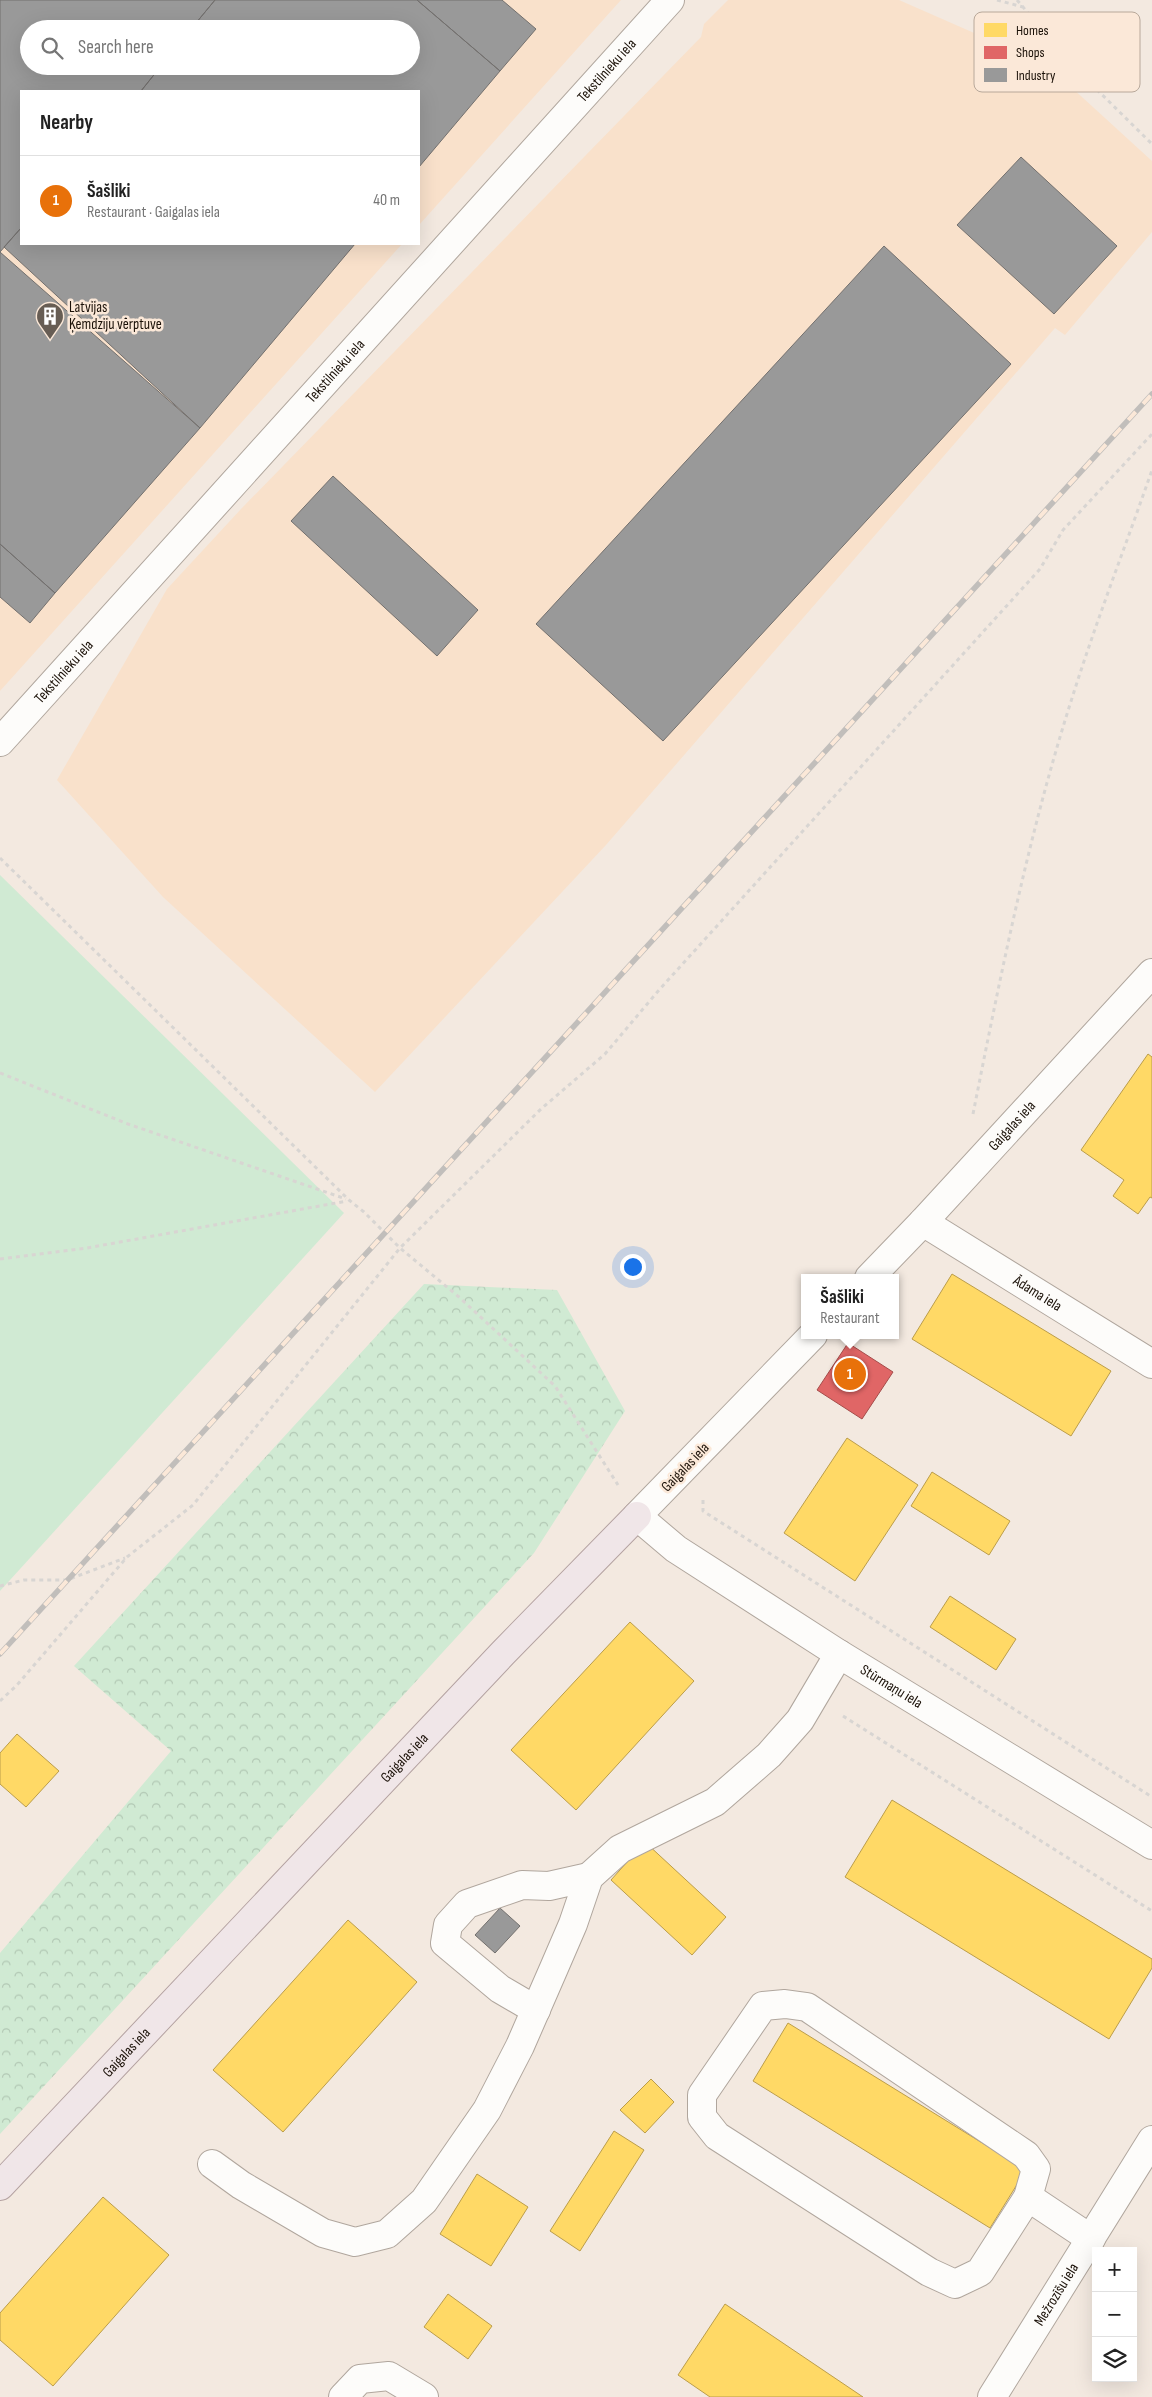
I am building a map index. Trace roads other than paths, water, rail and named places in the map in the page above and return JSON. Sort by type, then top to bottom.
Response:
[{"type":"main road","name":"Gaigalas iela","points":[[0,2186],[503,1653],[638,1516]]},
{"type":"street","name":"Tekstilnieku iela","points":[[0,742],[670,0]]},
{"type":"street","name":"Gaigalas iela","points":[[873,1274],[1152,973]]},
{"type":"street","name":"Ādama iela","points":[[923,1222],[1152,1364]]},
{"type":"street","name":"Gaigalas iela","points":[[638,1516],[809,1339]]},
{"type":"street","name":"Stūrmaņu iela","points":[[638,1516],[676,1549],[838,1654],[1152,1845]]},
{"type":"street","points":[[536,2010],[500,1989],[445,1943],[448,1924],[467,1904],[499,1892],[522,1886],[550,1886],[589,1876],[620,1849],[715,1802],[769,1755],[800,1720],[838,1654]]},
{"type":"street","points":[[212,2164],[240,2185],[322,2233],[356,2242],[386,2234],[424,2201],[487,2110],[536,2010],[573,1924],[589,1876]]},
{"type":"street","points":[[785,2004],[807,2007],[1026,2155],[1036,2169],[1028,2197],[980,2272],[956,2284],[929,2272],[716,2136],[702,2117],[702,2095],[763,2006],[785,2004]]},
{"type":"street","name":"Mežrozīšu iela","points":[[992,2397],[1152,2140]]},
{"type":"street","points":[[1028,2197],[1091,2239]]},
{"type":"street","points":[[343,2397],[360,2379],[388,2376],[424,2397]]},
{"type":"railway","points":[[0,1654],[1152,394]]},
{"type":"place","name":"Latvijas Ķemdziju vērptuve","points":[[50,340]]},
{"type":"place","name":"Šašliki","points":[[850,1374]]}]
